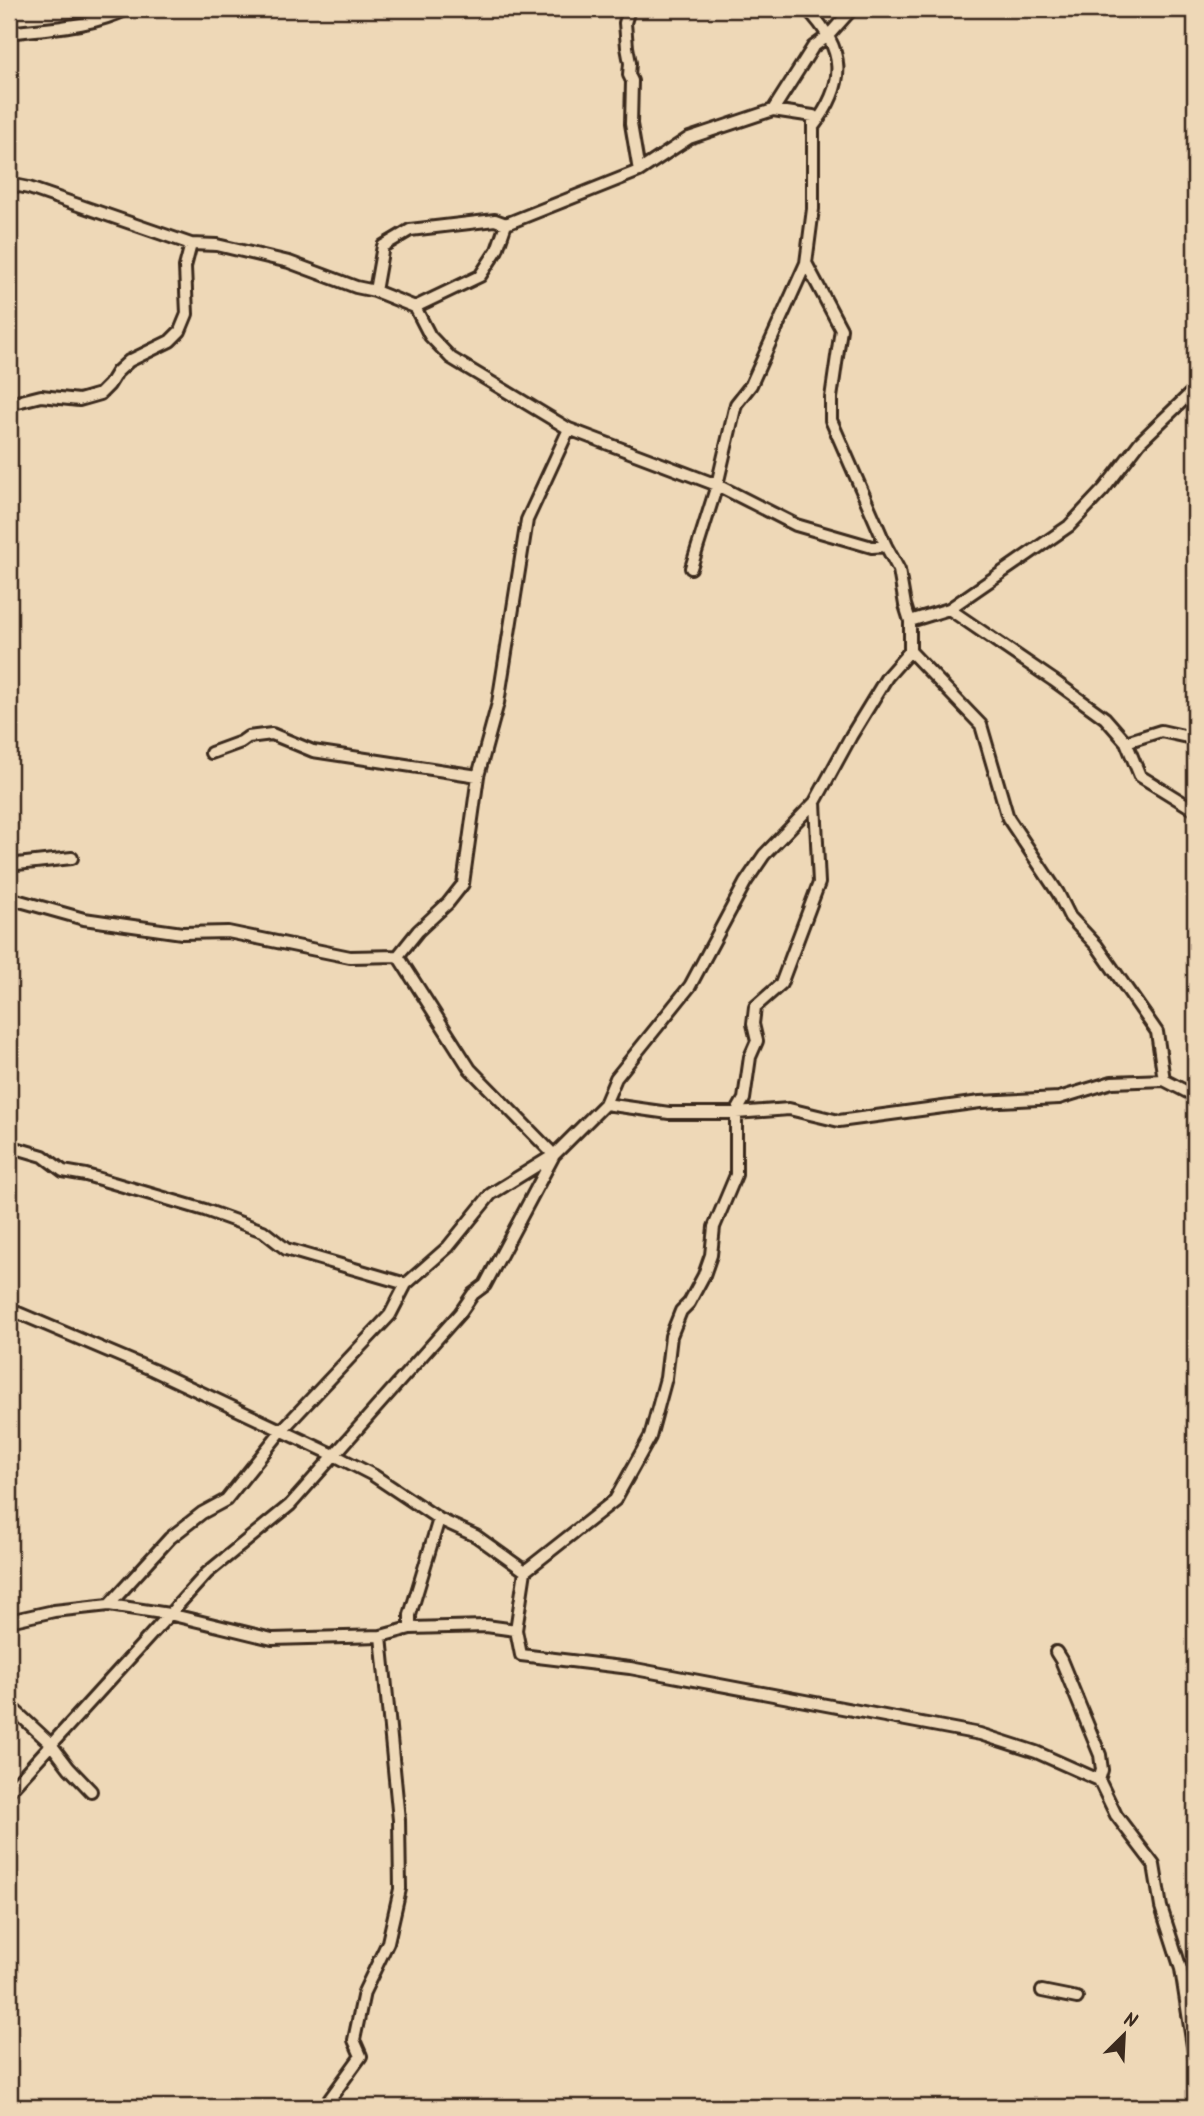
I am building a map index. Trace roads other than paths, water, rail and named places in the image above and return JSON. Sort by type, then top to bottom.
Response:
[{"type":"street","points":[[9,33],[111,17],[127,9]]},
{"type":"street","points":[[629,9],[625,23],[626,47],[632,81],[631,124],[639,171]]},
{"type":"street","points":[[807,9],[835,46],[839,63],[836,88],[825,111],[813,127]]},
{"type":"street","points":[[774,110],[813,47],[828,36],[852,9]]},
{"type":"street","points":[[374,291],[383,246],[410,230],[495,220],[506,224],[639,171],[689,138],[774,110],[813,116],[813,209],[806,263],[751,385],[736,404],[717,485],[691,568]]},
{"type":"street","points":[[9,184],[29,188],[191,244],[217,245],[289,262],[415,307],[430,336],[451,358],[569,429],[717,485],[796,525],[872,547],[886,546]]},
{"type":"street","points":[[415,307],[480,276],[497,250],[506,224]]},
{"type":"street","points":[[9,404],[41,397],[79,400],[100,394],[129,361],[170,341],[180,331],[187,314],[185,267],[191,244]]},
{"type":"street","points":[[109,1605],[170,1538],[202,1513],[226,1500],[282,1430],[383,1324],[406,1284],[448,1247],[491,1194],[554,1155],[605,1104],[616,1078],[690,986],[745,883],[764,855],[815,802],[887,677],[910,651],[911,621],[905,605],[899,570],[831,420],[831,398],[841,329],[806,263]]},
{"type":"street","points":[[911,621],[949,609],[1069,526],[1104,489],[1140,442],[1195,389]]},
{"type":"street","points":[[398,956],[463,884],[478,776],[498,703],[527,520],[569,429]]},
{"type":"street","points":[[949,609],[1105,718],[1126,742],[1140,776],[1195,810]]},
{"type":"street","points":[[910,651],[981,726],[1008,818],[1070,916],[1097,946],[1157,1032],[1164,1080]]},
{"type":"street","points":[[1126,742],[1161,731],[1188,737],[1195,735]]},
{"type":"street","points":[[211,753],[248,737],[272,734],[313,751],[478,776]]},
{"type":"street","points":[[815,802],[819,884],[781,984],[755,1007],[753,1024],[757,1041],[750,1056],[744,1099],[736,1113],[736,1175],[714,1227],[711,1255],[704,1275],[681,1311],[671,1336],[666,1378],[650,1437],[615,1500],[526,1571],[516,1630],[521,1655],[630,1668],[980,1734],[1036,1752],[1099,1780],[1116,1815],[1154,1865],[1161,1907],[1181,1969],[1195,2059]]},
{"type":"street","points":[[9,862],[17,864],[72,858]]},
{"type":"street","points":[[9,898],[84,919],[182,933],[228,932],[351,957],[398,956]]},
{"type":"street","points":[[398,956],[470,1069],[554,1155]]},
{"type":"street","points":[[605,1104],[669,1113],[736,1113],[789,1108],[839,1121],[980,1102],[1059,1098],[1112,1082],[1164,1080],[1195,1096]]},
{"type":"street","points":[[9,1146],[43,1156],[62,1171],[86,1175],[205,1210],[263,1231],[286,1250],[406,1284]]},
{"type":"street","points":[[9,1791],[206,1573],[290,1505],[474,1294],[485,1285],[554,1155]]},
{"type":"street","points":[[9,1309],[153,1370],[334,1455],[373,1475],[439,1519],[475,1535],[526,1571]]},
{"type":"street","points":[[410,1628],[410,1615],[439,1519]]},
{"type":"street","points":[[9,1621],[54,1611],[109,1605],[169,1614],[272,1639],[381,1636],[410,1628],[486,1626],[516,1630]]},
{"type":"street","points":[[324,2107],[361,2056],[354,2040],[364,1992],[388,1942],[400,1889],[399,1820],[381,1636]]},
{"type":"street","points":[[1056,1652],[1100,1755],[1102,1770],[1099,1780]]},
{"type":"street","points":[[9,1705],[50,1743],[91,1791]]},
{"type":"street","points":[[1042,1991],[1077,1998]]}]
